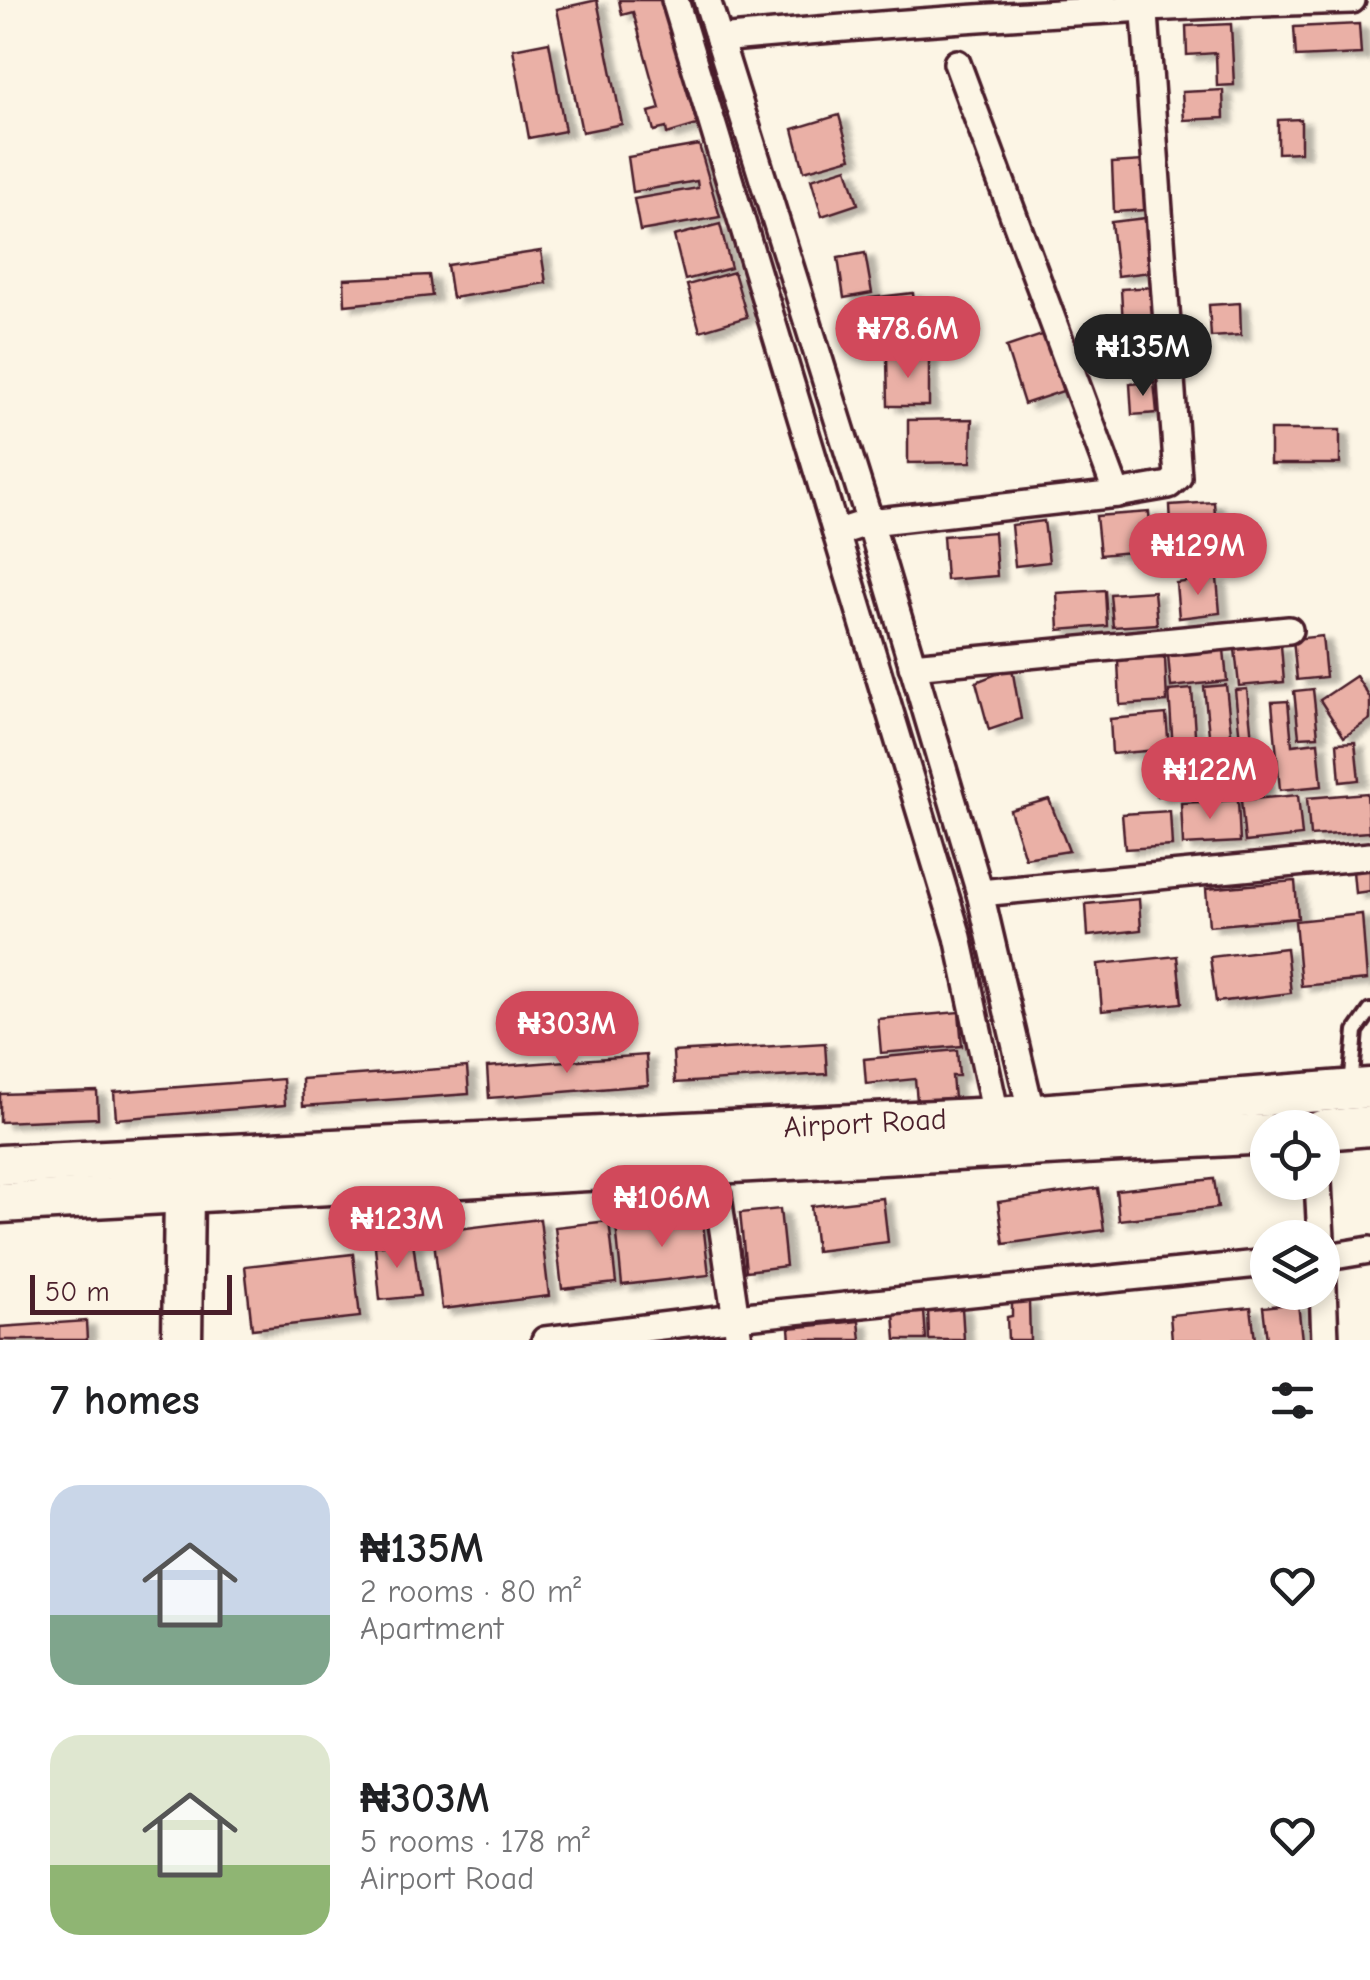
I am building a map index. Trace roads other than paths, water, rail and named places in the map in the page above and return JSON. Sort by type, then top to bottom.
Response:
[{"type":"main road","name":"Airport Road","points":[[0,1203],[713,1162],[1018,1131],[1360,1089]]},
{"type":"main road","points":[[1340,1128],[1370,1126]]},
{"type":"main road","name":"Airport Road","points":[[0,1165],[1018,1131],[1250,1134]]},
{"type":"main road","points":[[182,1340],[184,1193]]},
{"type":"street","points":[[675,0],[1018,1131]]},
{"type":"street","points":[[707,0],[870,522],[980,893],[1018,1131]]},
{"type":"street","points":[[719,39],[1145,3],[1352,0]]},
{"type":"street","points":[[836,533],[870,522],[1116,494],[1169,485],[1178,476],[1145,3]]},
{"type":"street","points":[[957,64],[1116,494]]},
{"type":"street","points":[[912,666],[1288,630]]},
{"type":"street","points":[[980,893],[1370,856]]},
{"type":"street","points":[[713,1162],[738,1328]]},
{"type":"street","points":[[1340,1256],[1370,1250]]},
{"type":"street","points":[[545,1340],[738,1328],[1250,1265]]},
{"type":"street","points":[[1324,1310],[1325,1340]]},
{"type":"lane","points":[[1360,1089],[1356,1032],[1370,1011]]}]
